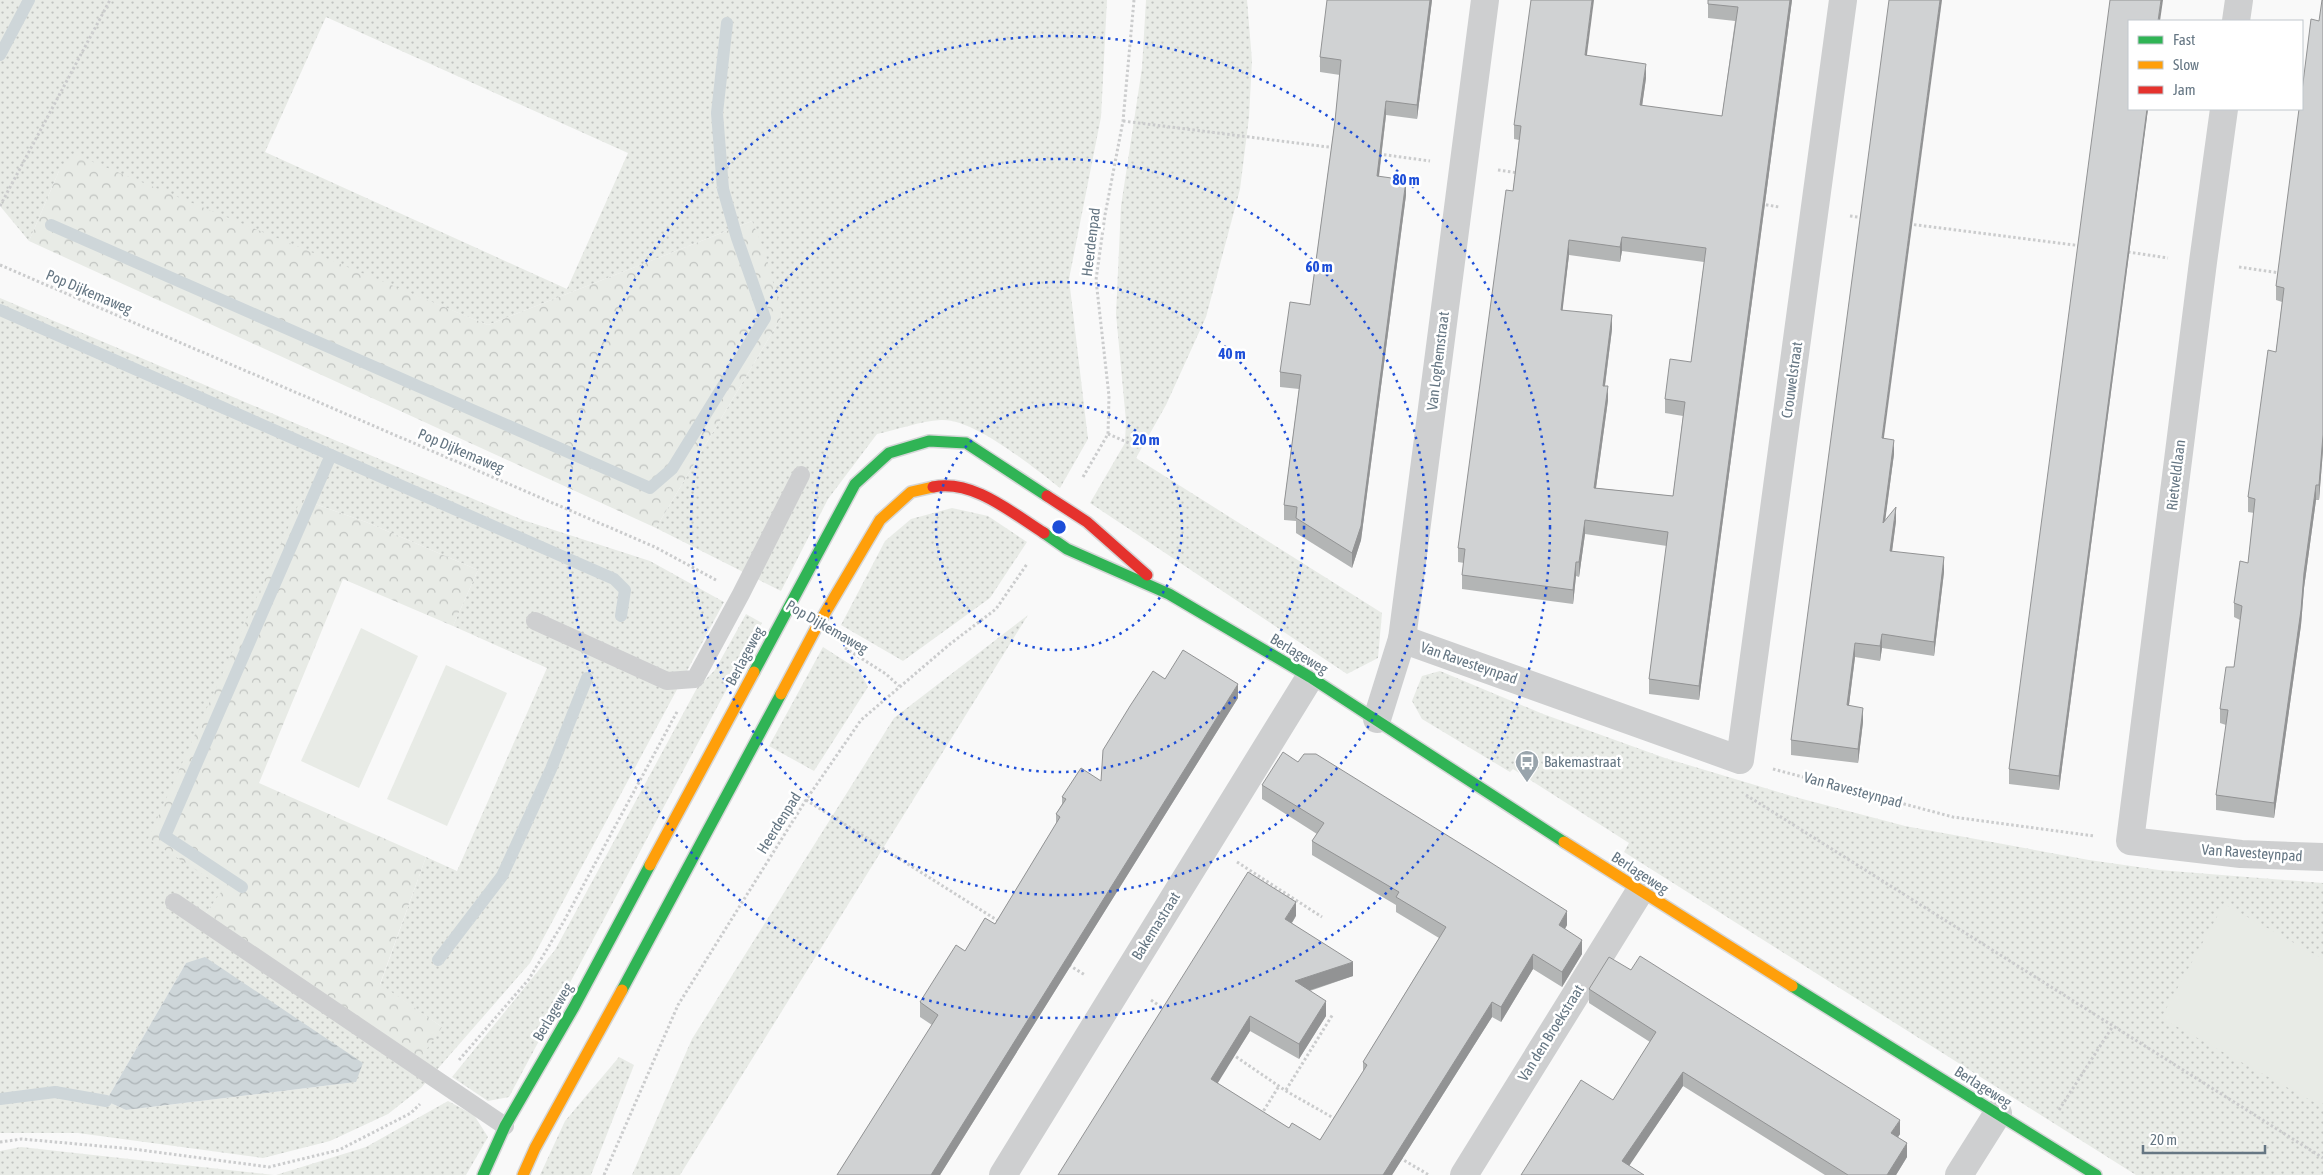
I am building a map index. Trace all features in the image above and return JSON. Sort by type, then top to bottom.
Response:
[{"type":"street","name":"Van Loghemstraat","points":[[1377,719],[1402,639],[1485,0]]},
{"type":"street","name":"Crouwelstraat","points":[[1740,760],[1843,0]]},
{"type":"street","points":[[2236,20],[2239,0]]},
{"type":"street","name":"Rietveldlaan","points":[[2130,841],[2224,110]]},
{"type":"street","name":"Berlageweg","points":[[483,1175],[505,1126],[574,1006],[855,484],[890,453],[929,440],[966,443],[1087,522],[1169,594]]},
{"type":"street","name":"Berlageweg","points":[[523,1175],[535,1148],[618,998],[815,630],[880,520],[911,492],[944,485],[975,492],[996,502],[1067,549],[1169,594],[1310,677],[1640,891],[2096,1175]]},
{"type":"street","name":"Van Ravesteynpad","points":[[1402,639],[1740,760]]},
{"type":"street","name":"Bakemastraat","points":[[1003,1175],[1310,677]]},
{"type":"street","name":"Van Ravesteynpad","points":[[2130,841],[2241,854],[2323,857]]},
{"type":"street","name":"Van den Broekstraat","points":[[1464,1175],[1640,891]]},
{"type":"street","points":[[1959,1175],[1998,1113]]},
{"type":"lane","points":[[535,621],[667,681],[695,679],[741,594],[801,475]]},
{"type":"lane","points":[[174,902],[505,1126]]},
{"type":"path","points":[[0,206],[110,0]]},
{"type":"path","name":"Heerdenpad","points":[[1066,507],[1108,434],[1109,396],[1096,280],[1105,215],[1123,121],[1134,0]]},
{"type":"path","points":[[1123,121],[1346,150]]},
{"type":"path","points":[[1375,154],[1522,173]]},
{"type":"path","points":[[1756,204],[1873,219]]},
{"type":"path","points":[[1902,223],[2086,247]]},
{"type":"path","points":[[2125,252],[2286,273]]},
{"type":"path","name":"Pop Dijkemaweg","points":[[0,265],[654,547],[741,594]]},
{"type":"path","points":[[1108,434],[1136,446]]},
{"type":"path","name":"Heerdenpad","points":[[604,1175],[678,1005],[806,800],[861,720],[899,686],[996,609],[1046,536]]},
{"type":"path","name":"Pop Dijkemaweg","points":[[815,630],[886,674],[899,686]]},
{"type":"path","points":[[0,1142],[22,1138],[133,1149],[269,1168],[339,1150],[411,1113],[440,1083],[528,979],[564,921],[695,679]]},
{"type":"path","name":"Van Ravesteynpad","points":[[1740,760],[1953,818],[2130,841]]},
{"type":"path","points":[[1741,792],[2323,1158]]},
{"type":"path","points":[[806,800],[1006,926]]},
{"type":"path","points":[[1208,842],[1322,917]]},
{"type":"path","points":[[1065,962],[1172,1014]]},
{"type":"path","points":[[1286,1091],[1333,1014]]},
{"type":"path","points":[[2041,1140],[2113,1026]]},
{"type":"path","points":[[1230,1053],[1286,1091],[1345,1125]]},
{"type":"path","points":[[1259,1118],[1279,1086]]},
{"type":"path","points":[[1396,1155],[1430,1175]]},
{"type":"green space","points":[[0,0],[1107,0],[1101,117],[1069,279],[1088,439],[1060,488],[1020,457],[986,435],[955,422],[933,421],[877,434],[828,499],[781,591],[656,528],[782,316],[752,221],[488,325],[298,248],[59,171],[29,241],[0,206]],"holes":[[[326,17],[628,153],[567,289],[265,152]]]},
{"type":"green space","points":[[1146,0],[1247,0],[1252,61],[1249,117],[1240,189],[1206,317],[1166,405],[1136,458],[1382,613],[1378,658],[1347,674],[1090,503],[1125,443],[1126,421],[1116,314],[1121,206],[1142,68]]},
{"type":"green space","points":[[76,155],[488,325],[752,221],[765,252],[782,316],[656,528],[29,241],[59,171]]},
{"type":"green space","points":[[0,298],[523,520],[650,561],[724,602],[530,963],[421,1088],[388,1114],[330,1141],[263,1158],[78,1133],[0,1133]],"holes":[[[301,499],[366,522],[478,570],[453,626],[547,668],[457,871],[426,857],[380,985],[442,1027],[206,913],[224,889]],[[186,963],[356,1082],[126,1110],[106,1101]]]},
{"type":"green space","points":[[301,499],[366,522],[478,570],[453,626],[343,579],[259,783],[426,857],[380,984],[442,1027],[420,1059],[206,913],[224,888],[148,839]]},
{"type":"green space","points":[[952,508],[988,516],[1027,542],[990,598],[903,661],[841,625],[885,541],[911,519]]},
{"type":"green space","points":[[746,614],[762,623],[509,1097],[488,1101],[452,1077],[555,950],[697,688],[715,670]]},
{"type":"green space","points":[[1028,615],[680,1175],[632,1175],[692,1039],[894,718]]},
{"type":"green space","points":[[361,628],[418,656],[359,788],[301,761]]},
{"type":"green space","points":[[823,647],[859,670],[868,687],[814,771],[769,746]]},
{"type":"green space","points":[[446,665],[507,693],[447,826],[387,799]]},
{"type":"green space","points":[[1440,671],[1543,714],[1665,758],[1795,797],[1905,826],[2089,860],[2159,870],[2323,883],[2323,1175],[2136,1175],[1624,852],[1629,843],[1513,769],[1510,772],[1422,719],[1412,701],[1422,676]]},
{"type":"green space","points":[[2224,904],[2323,959],[2323,1103],[2321,1106],[2161,1018]]},
{"type":"green space","points":[[619,1057],[634,1065],[591,1175],[540,1175],[565,1121]]},
{"type":"green space","points":[[448,1101],[474,1115],[488,1137],[466,1175],[276,1175],[366,1147]]},
{"type":"green space","points":[[21,1147],[274,1175],[0,1175],[0,1151]]},
{"type":"water","points":[[205,957],[363,1063],[356,1082],[126,1110],[106,1101],[186,963]]},
{"type":"building","points":[[1327,0],[1430,0],[1417,105],[1386,101],[1377,176],[1406,180],[1361,526],[1352,553],[1296,518],[1297,507],[1284,505],[1301,375],[1280,372],[1290,302],[1310,305],[1335,121],[1341,60],[1320,57]]},
{"type":"building","points":[[1531,0],[1592,0],[1585,55],[1646,64],[1640,105],[1722,116],[1738,7],[1708,4],[1708,0],[1790,0],[1699,686],[1649,679],[1668,532],[1585,520],[1579,562],[1576,562],[1573,590],[1462,575],[1465,549],[1458,548],[1506,190],[1513,191],[1521,126],[1514,125]],"holes":[[[1622,237],[1706,248],[1691,362],[1670,359],[1665,399],[1685,402],[1673,496],[1594,488],[1608,386],[1603,386],[1612,315],[1561,310],[1569,240],[1620,247]]]},
{"type":"building","points":[[1889,0],[1940,0],[1882,438],[1894,440],[1883,523],[1896,507],[1890,551],[1944,557],[1934,642],[1882,634],[1880,646],[1855,643],[1847,705],[1863,708],[1858,749],[1791,740]]},
{"type":"building","points":[[2110,0],[2161,0],[2158,20],[2128,20],[2128,110],[2147,110],[2059,776],[2009,769]]},
{"type":"building","points":[[2323,0],[2323,435],[2319,485],[2316,485],[2274,803],[2216,795],[2228,710],[2220,709],[2226,667],[2234,667],[2242,606],[2234,603],[2240,561],[2248,563],[2255,499],[2248,497],[2268,350],[2276,352],[2284,288],[2276,286],[2299,110],[2303,110],[2303,83],[2311,19],[2319,21]]},
{"type":"building","points":[[1183,650],[1238,684],[931,1175],[837,1175],[938,1015],[920,1002],[956,945],[965,951],[985,918],[995,924],[1060,817],[1056,814],[1066,799],[1062,797],[1081,768],[1101,781],[1103,750],[1130,706],[1153,671],[1165,679]]},
{"type":"building","points":[[1283,752],[1298,762],[1304,754],[1316,754],[1482,857],[1567,911],[1559,925],[1582,940],[1562,972],[1533,954],[1501,1007],[1492,1002],[1383,1175],[1058,1175],[1248,872],[1296,902],[1285,919],[1353,962],[1295,981],[1326,1001],[1299,1044],[1250,1016],[1211,1079],[1289,1128],[1292,1123],[1320,1140],[1367,1065],[1363,1062],[1446,927],[1396,897],[1399,892],[1312,841],[1324,823],[1262,785]]},
{"type":"building","points":[[1640,956],[1900,1120],[1891,1133],[1907,1143],[1887,1175],[1848,1175],[1683,1072],[1622,1161],[1644,1175],[1521,1175],[1581,1080],[1613,1100],[1656,1032],[1589,989],[1609,957],[1631,970]]},
{"type":"waterway","points":[[0,55],[29,0]]},
{"type":"waterway","points":[[51,225],[650,488],[672,469],[765,318],[737,238],[723,189],[717,113],[727,23]]},
{"type":"waterway","points":[[0,310],[614,579],[625,590],[621,616]]},
{"type":"waterway","points":[[242,887],[165,836],[331,455]]},
{"type":"waterway","points":[[438,960],[502,876],[551,769],[587,678]]},
{"type":"waterway","points":[[0,1099],[55,1092],[106,1101]]},
{"type":"traffic: fast","points":[[754,672],[855,484],[889,453],[929,441],[966,443],[1047,496]]},
{"type":"traffic: fast","points":[[1044,533],[1067,549],[1169,594],[1310,677],[1564,842]]},
{"type":"traffic: fast","points":[[622,990],[781,694]]},
{"type":"traffic: fast","points":[[483,1175],[505,1126],[574,1007],[650,865]]},
{"type":"traffic: fast","points":[[1792,986],[2096,1175]]},
{"type":"traffic: slow","points":[[781,694],[815,630],[880,520],[911,492],[933,487]]},
{"type":"traffic: slow","points":[[650,865],[754,672]]},
{"type":"traffic: slow","points":[[1564,842],[1792,986]]},
{"type":"traffic: slow","points":[[523,1175],[535,1148],[622,990]]},
{"type":"traffic: jam","points":[[933,487],[963,488],[977,493],[991,499],[1044,533]]},
{"type":"traffic: jam","points":[[1047,496],[1087,522],[1147,575]]},
{"type":"place","name":"Bakemastraat","points":[[1527,783]]}]
